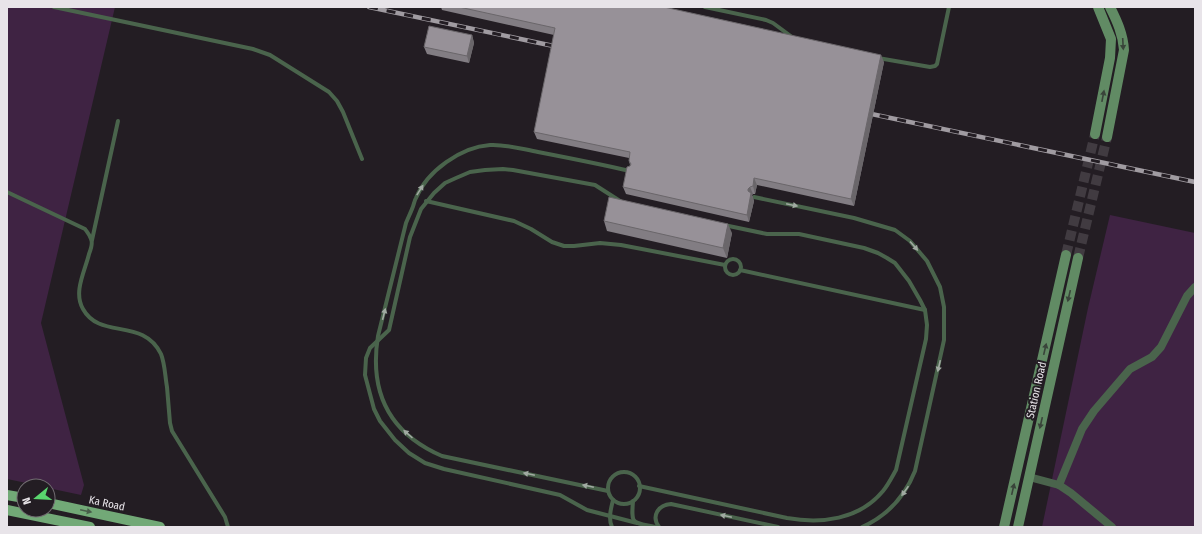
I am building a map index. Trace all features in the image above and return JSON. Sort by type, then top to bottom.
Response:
[{"type":"main road","name":"Ka Road","points":[[56,505],[160,527]]},
{"type":"main road","points":[[7,510],[90,527]]},
{"type":"street","points":[[1095,134],[1111,49],[1111,39],[1098,7]]},
{"type":"street","points":[[1106,137],[1124,50],[1120,29],[1110,7]]},
{"type":"street","points":[[1004,527],[1066,255]]},
{"type":"street","name":"Station Road","points":[[1018,527],[1078,258]]},
{"type":"street","points":[[1059,485],[1082,429],[1094,411],[1130,369],[1152,357],[1161,347],[1187,296],[1195,288]]},
{"type":"street","points":[[1029,476],[1059,485],[1112,527]]},
{"type":"lane","points":[[54,7],[246,48],[270,55],[329,92],[337,101],[362,159]]},
{"type":"lane","points":[[705,7],[766,20],[798,40]]},
{"type":"lane","points":[[870,56],[930,67],[935,66],[937,64],[949,7]]},
{"type":"lane","points":[[118,121],[91,249],[79,291],[80,302],[83,310],[98,324],[133,331],[148,339],[156,346],[161,355],[164,366],[172,431],[225,517],[228,527]]},
{"type":"lane","points":[[608,491],[442,456],[416,442],[401,428],[390,414],[377,380],[376,352],[378,336],[406,223],[416,197],[422,187],[441,166],[458,154],[476,147],[490,145],[506,146],[630,171]]},
{"type":"lane","points":[[624,202],[595,185],[503,169],[470,172],[445,183],[426,202],[418,216],[410,237],[389,330],[370,348],[366,358],[365,375],[374,409],[380,420],[395,440],[409,453],[425,463],[444,469],[560,495],[587,510],[654,527]]},
{"type":"lane","points":[[7,192],[85,229],[92,240]]},
{"type":"lane","points":[[754,197],[854,218],[895,230],[910,241],[927,261],[940,287],[944,307],[944,340],[915,471],[908,486],[894,506],[881,517],[862,527]]},
{"type":"lane","points":[[426,202],[514,221],[552,242],[564,246],[600,243],[621,245],[725,265]]},
{"type":"lane","points":[[639,486],[802,520],[832,520],[861,510],[873,502],[883,492],[896,470],[926,339],[925,310],[909,281],[896,263],[878,253],[864,248],[800,234],[767,234],[720,224]]},
{"type":"lane","points":[[735,259],[739,262],[741,267],[737,274],[732,275],[725,271],[725,265],[727,261],[735,259]]},
{"type":"lane","points":[[740,270],[925,310]]},
{"type":"lane","points":[[622,472],[628,472],[636,478],[639,486],[639,493],[632,501],[622,504],[613,500],[608,491],[610,480],[617,473],[622,472]]},
{"type":"lane","points":[[612,527],[610,524],[613,500]]},
{"type":"lane","points":[[632,501],[632,518],[637,523]]},
{"type":"lane","points":[[659,527],[656,521],[657,511],[668,504],[778,527]]},
{"type":"shaded area","points":[[7,7],[115,7],[41,323],[84,485],[81,495],[56,490],[56,478],[16,478],[16,481],[7,479]]},
{"type":"shaded area","points":[[1110,215],[1195,233],[1195,527],[1042,527],[1088,308]]},
{"type":"building","points":[[459,7],[664,7],[881,55],[851,199],[754,178],[753,186],[748,189],[751,193],[747,215],[623,187],[627,167],[631,164],[629,161],[630,152],[534,132],[555,28]]},
{"type":"building","points":[[429,26],[472,35],[467,56],[424,47]]},
{"type":"building","points":[[609,197],[728,224],[723,248],[604,221]]},
{"type":"tunnel","points":[[1066,255],[1095,134]]},
{"type":"tunnel","points":[[1078,258],[1107,137]]},
{"type":"railway","points":[[369,7],[563,48]]},
{"type":"railway","points":[[862,112],[1195,182]]}]
